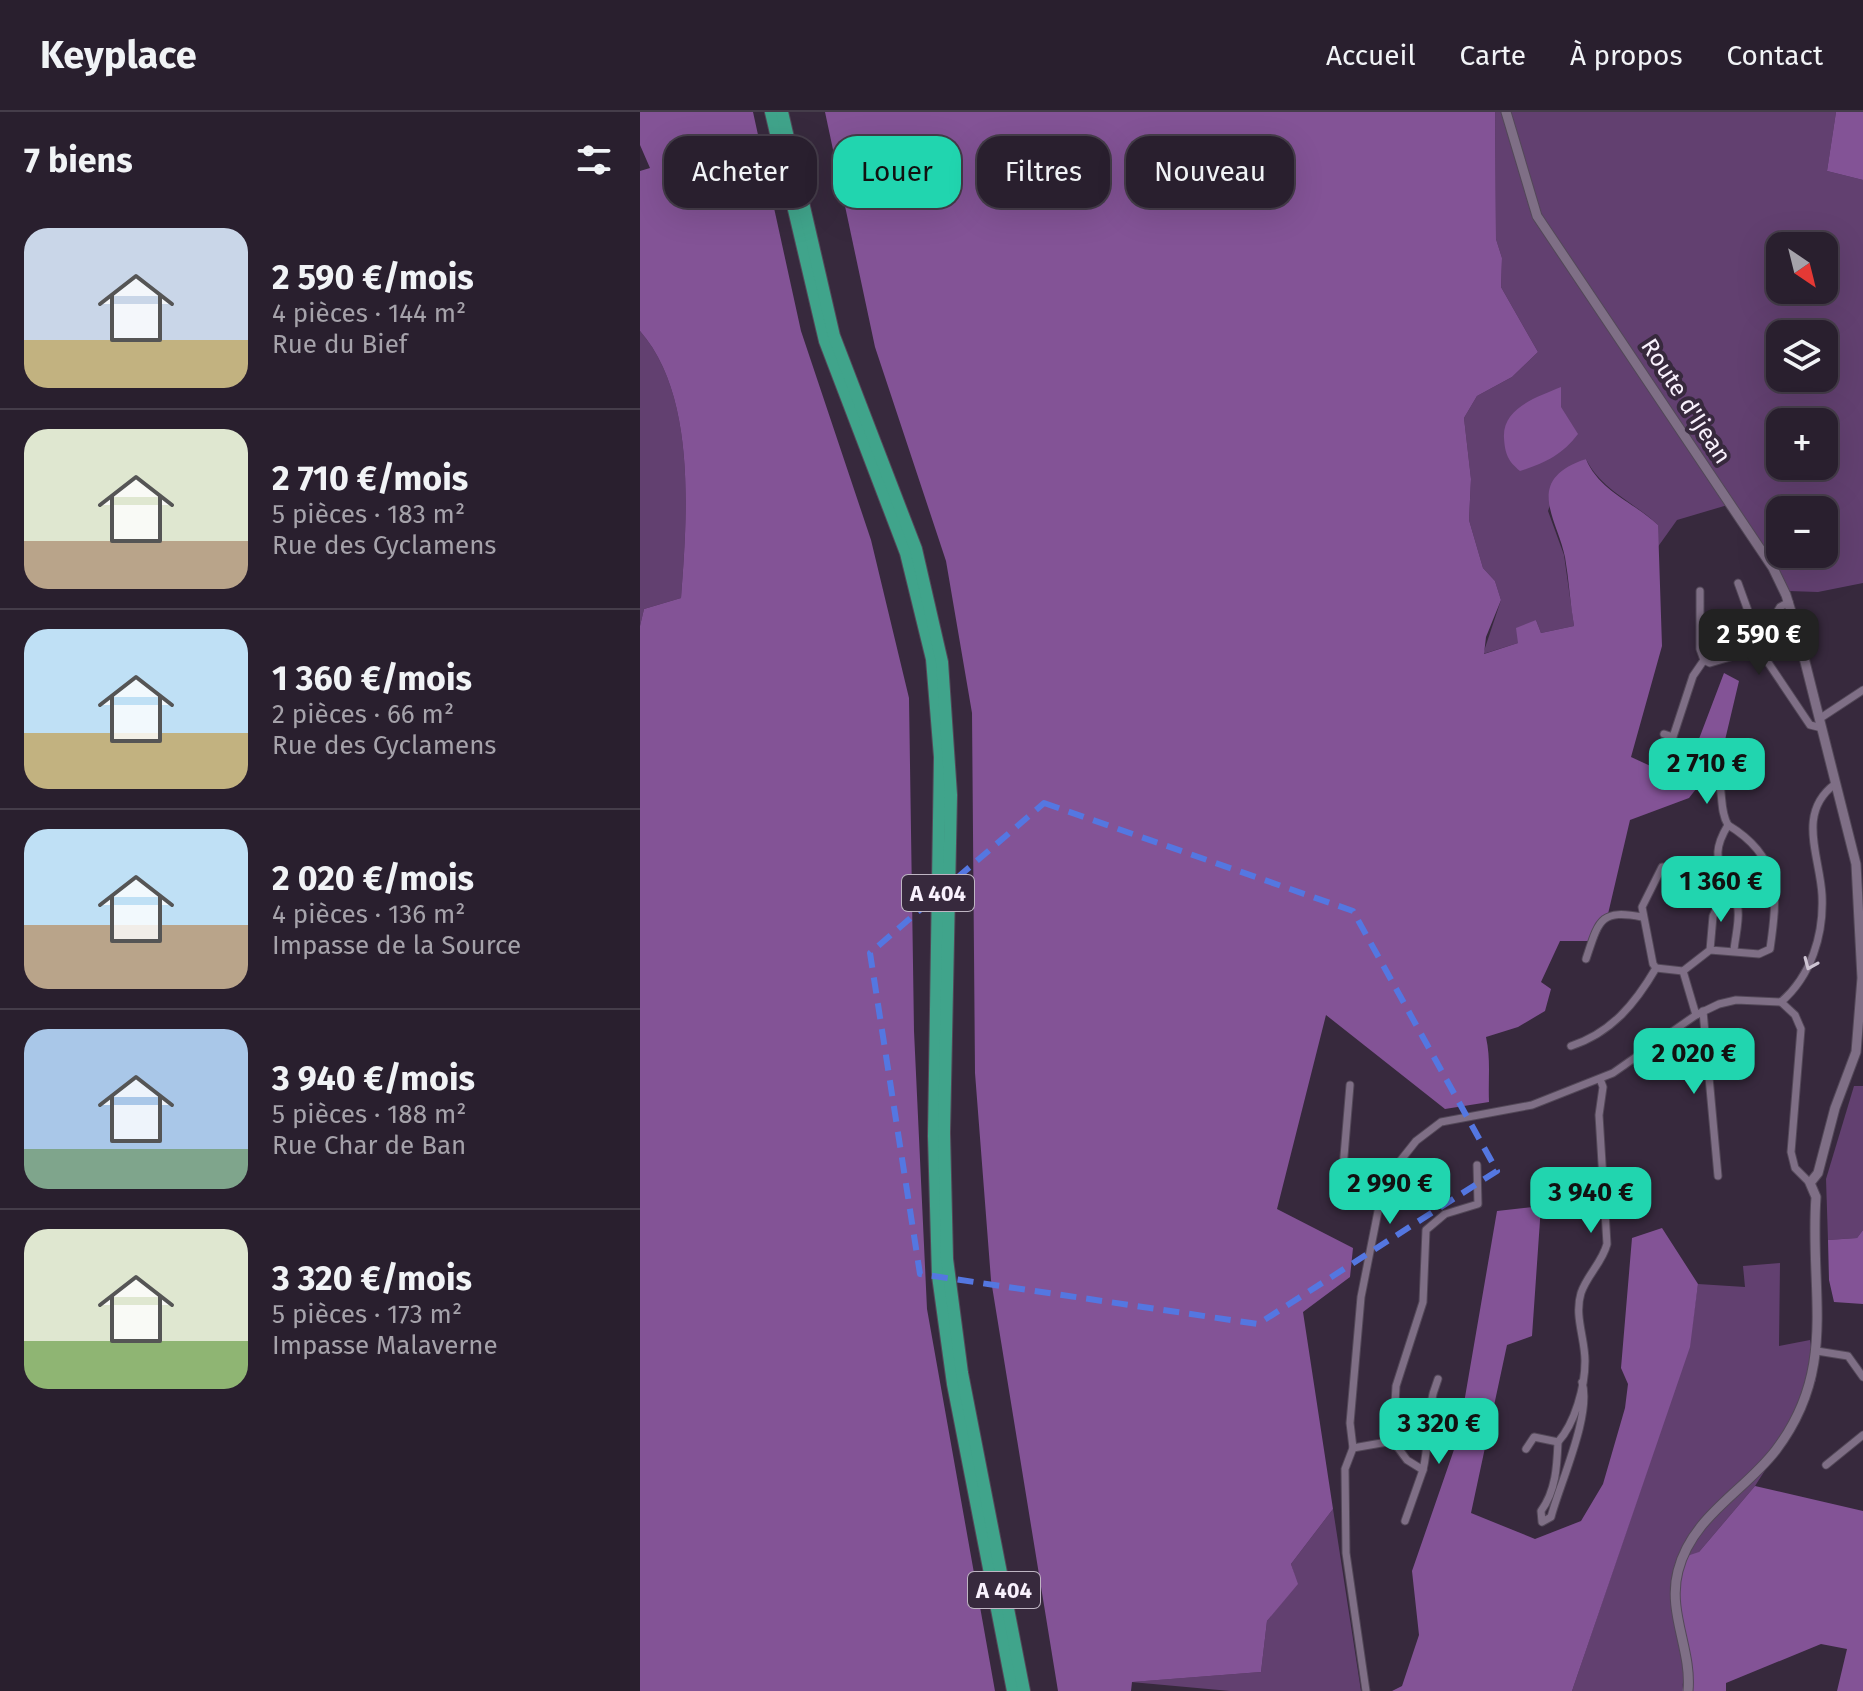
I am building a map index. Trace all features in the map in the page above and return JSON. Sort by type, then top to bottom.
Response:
[{"type":"highway","name":"A 404","points":[[771,112],[825,341],[906,553],[932,659],[940,771],[934,1136],[938,1276],[953,1384],[1013,1691]]},
{"type":"highway","name":"A 404","points":[[782,112],[834,336],[916,549],[942,662],[951,784],[944,1147],[947,1259],[964,1387],[1024,1691]]},
{"type":"street","name":"Route d'Ijean","points":[[1506,112],[1537,216],[1767,560],[1789,602],[1856,864],[1861,1017],[1856,1052],[1835,1108],[1818,1173],[1810,1183]]},
{"type":"street","points":[[1738,583],[1760,645],[1776,676],[1810,725],[1820,723],[1863,690]]},
{"type":"street","points":[[1700,591],[1700,649],[1704,660],[1710,663],[1748,653],[1760,645],[1773,618],[1789,602]]},
{"type":"street","points":[[1664,734],[1673,737],[1693,676],[1704,660]]},
{"type":"street","points":[[1656,968],[1683,971],[1710,950],[1759,954],[1769,951],[1777,899],[1773,876],[1761,855],[1724,818],[1720,780],[1715,771]]},
{"type":"street","points":[[1781,1002],[1795,990],[1815,951],[1822,892],[1812,821],[1825,792],[1835,784]]},
{"type":"street","points":[[1715,861],[1728,825]]},
{"type":"street","points":[[1710,950],[1713,916],[1726,889],[1715,861]]},
{"type":"street","points":[[1571,1046],[1605,1030],[1629,1008],[1656,968],[1642,917],[1643,904],[1662,867],[1688,868],[1715,861]]},
{"type":"street","points":[[1726,889],[1734,894],[1738,905],[1734,950]]},
{"type":"street","points":[[1586,959],[1593,940],[1609,914],[1642,917]]},
{"type":"street","points":[[1683,971],[1699,1013],[1718,1176]]},
{"type":"street","points":[[1366,1691],[1345,1539],[1345,1469],[1353,1448],[1350,1437],[1358,1317],[1373,1231],[1388,1179],[1416,1141],[1441,1122],[1532,1105],[1600,1079],[1629,1064],[1699,1013],[1736,1000],[1781,1002],[1795,1015],[1801,1029],[1791,1152],[1795,1168],[1810,1183],[1816,1197],[1817,1351],[1810,1388],[1778,1448],[1705,1520],[1682,1557],[1675,1590],[1676,1614],[1689,1663],[1688,1691]]},
{"type":"street","points":[[1582,1382],[1585,1392],[1578,1426],[1551,1517],[1544,1522],[1539,1518],[1556,1476],[1558,1442],[1569,1430],[1582,1382],[1585,1361],[1578,1308],[1586,1282],[1604,1256],[1607,1244],[1599,1115],[1603,1087],[1600,1079]]},
{"type":"street","points":[[1350,1085],[1343,1168],[1350,1173],[1388,1179]]},
{"type":"street","points":[[1423,1470],[1407,1460],[1393,1441],[1396,1386],[1423,1302],[1426,1230],[1445,1214],[1478,1204],[1477,1165]]},
{"type":"street","points":[[1817,1351],[1848,1356],[1863,1377]]},
{"type":"street","points":[[1405,1521],[1423,1470],[1428,1446],[1429,1402],[1438,1379]]},
{"type":"street","points":[[1826,1465],[1863,1435]]},
{"type":"street","points":[[1526,1449],[1534,1437],[1558,1442]]},
{"type":"street","points":[[1353,1448],[1393,1441]]},
{"type":"highlighted area","points":[[1044,803],[1353,911],[1497,1171],[1258,1324],[920,1274],[870,953]]},
{"type":"shaded area","points":[[640,112],[753,112],[758,136],[664,136],[664,208],[774,208],[801,331],[871,540],[909,698],[914,1031],[927,1309],[995,1691],[640,1691],[640,626],[644,609],[681,598],[686,495],[680,423],[671,389],[658,358],[640,331],[640,171],[650,168],[640,145]]},
{"type":"shaded area","points":[[825,112],[1495,112],[1496,239],[1502,258],[1501,287],[1538,352],[1512,377],[1477,396],[1464,418],[1471,479],[1469,520],[1483,568],[1495,581],[1501,600],[1486,637],[1484,654],[1518,643],[1516,628],[1536,620],[1541,633],[1574,626],[1565,557],[1549,501],[1555,478],[1586,459],[1608,488],[1658,525],[1662,646],[1631,757],[1683,781],[1724,673],[1739,681],[1721,757],[1689,798],[1630,820],[1608,914],[1596,941],[1560,941],[1541,982],[1551,989],[1545,1011],[1518,1027],[1486,1037],[1489,1102],[1445,1109],[1326,1015],[1277,1209],[1353,1248],[1350,1277],[1303,1312],[1333,1509],[1291,1564],[1298,1584],[1267,1621],[1261,1672],[1132,1682],[1131,1691],[1058,1691],[991,1280],[975,1073],[972,713],[946,561],[875,347],[845,208],[961,208],[961,136],[833,136],[833,150]]},
{"type":"shaded area","points":[[1495,112],[1836,112],[1827,171],[1863,180],[1863,583],[1818,592],[1788,591],[1773,568],[1838,568],[1838,496],[1766,496],[1766,557],[1731,504],[1677,520],[1657,548],[1658,525],[1600,479],[1586,459],[1561,473],[1548,511],[1564,555],[1574,626],[1541,633],[1536,620],[1518,643],[1483,654],[1501,600],[1495,581],[1483,568],[1469,520],[1471,479],[1464,418],[1477,396],[1512,377],[1538,352],[1501,287],[1502,258],[1496,239]]},
{"type":"shaded area","points":[[1836,112],[1863,112],[1863,180],[1827,171]]},
{"type":"shaded area","points":[[640,331],[658,358],[671,389],[680,423],[686,495],[681,598],[644,609],[640,626]]},
{"type":"shaded area","points":[[1561,387],[1561,407],[1578,434],[1566,448],[1552,457],[1520,471],[1505,448],[1505,428],[1509,419],[1523,405]]},
{"type":"shaded area","points":[[1854,1086],[1863,1086],[1863,1230],[1857,1238],[1828,1240],[1826,1179]]},
{"type":"shaded area","points":[[1541,1206],[1532,1336],[1507,1345],[1471,1513],[1535,1539],[1581,1521],[1603,1484],[1625,1408],[1628,1384],[1621,1368],[1632,1238],[1662,1228],[1698,1284],[1690,1347],[1572,1691],[1392,1691],[1402,1686],[1419,1635],[1412,1571],[1458,1438],[1497,1211]]},
{"type":"shaded area","points":[[1863,1230],[1863,1304],[1834,1302],[1829,1280],[1828,1240],[1857,1238]]},
{"type":"shaded area","points":[[1780,1263],[1779,1346],[1810,1340],[1816,1380],[1802,1412],[1755,1486],[1699,1552],[1682,1691],[1572,1691],[1689,1347],[1698,1284],[1745,1287],[1743,1266]]},
{"type":"shaded area","points":[[1755,1486],[1863,1511],[1863,1691],[1837,1691],[1847,1649],[1821,1644],[1726,1683],[1726,1691],[1682,1691],[1687,1658],[1672,1582],[1687,1556],[1699,1552]]},
{"type":"shaded area","points":[[1333,1509],[1361,1691],[1230,1691],[1131,1682],[1261,1672],[1267,1621],[1297,1584],[1291,1564]]}]
